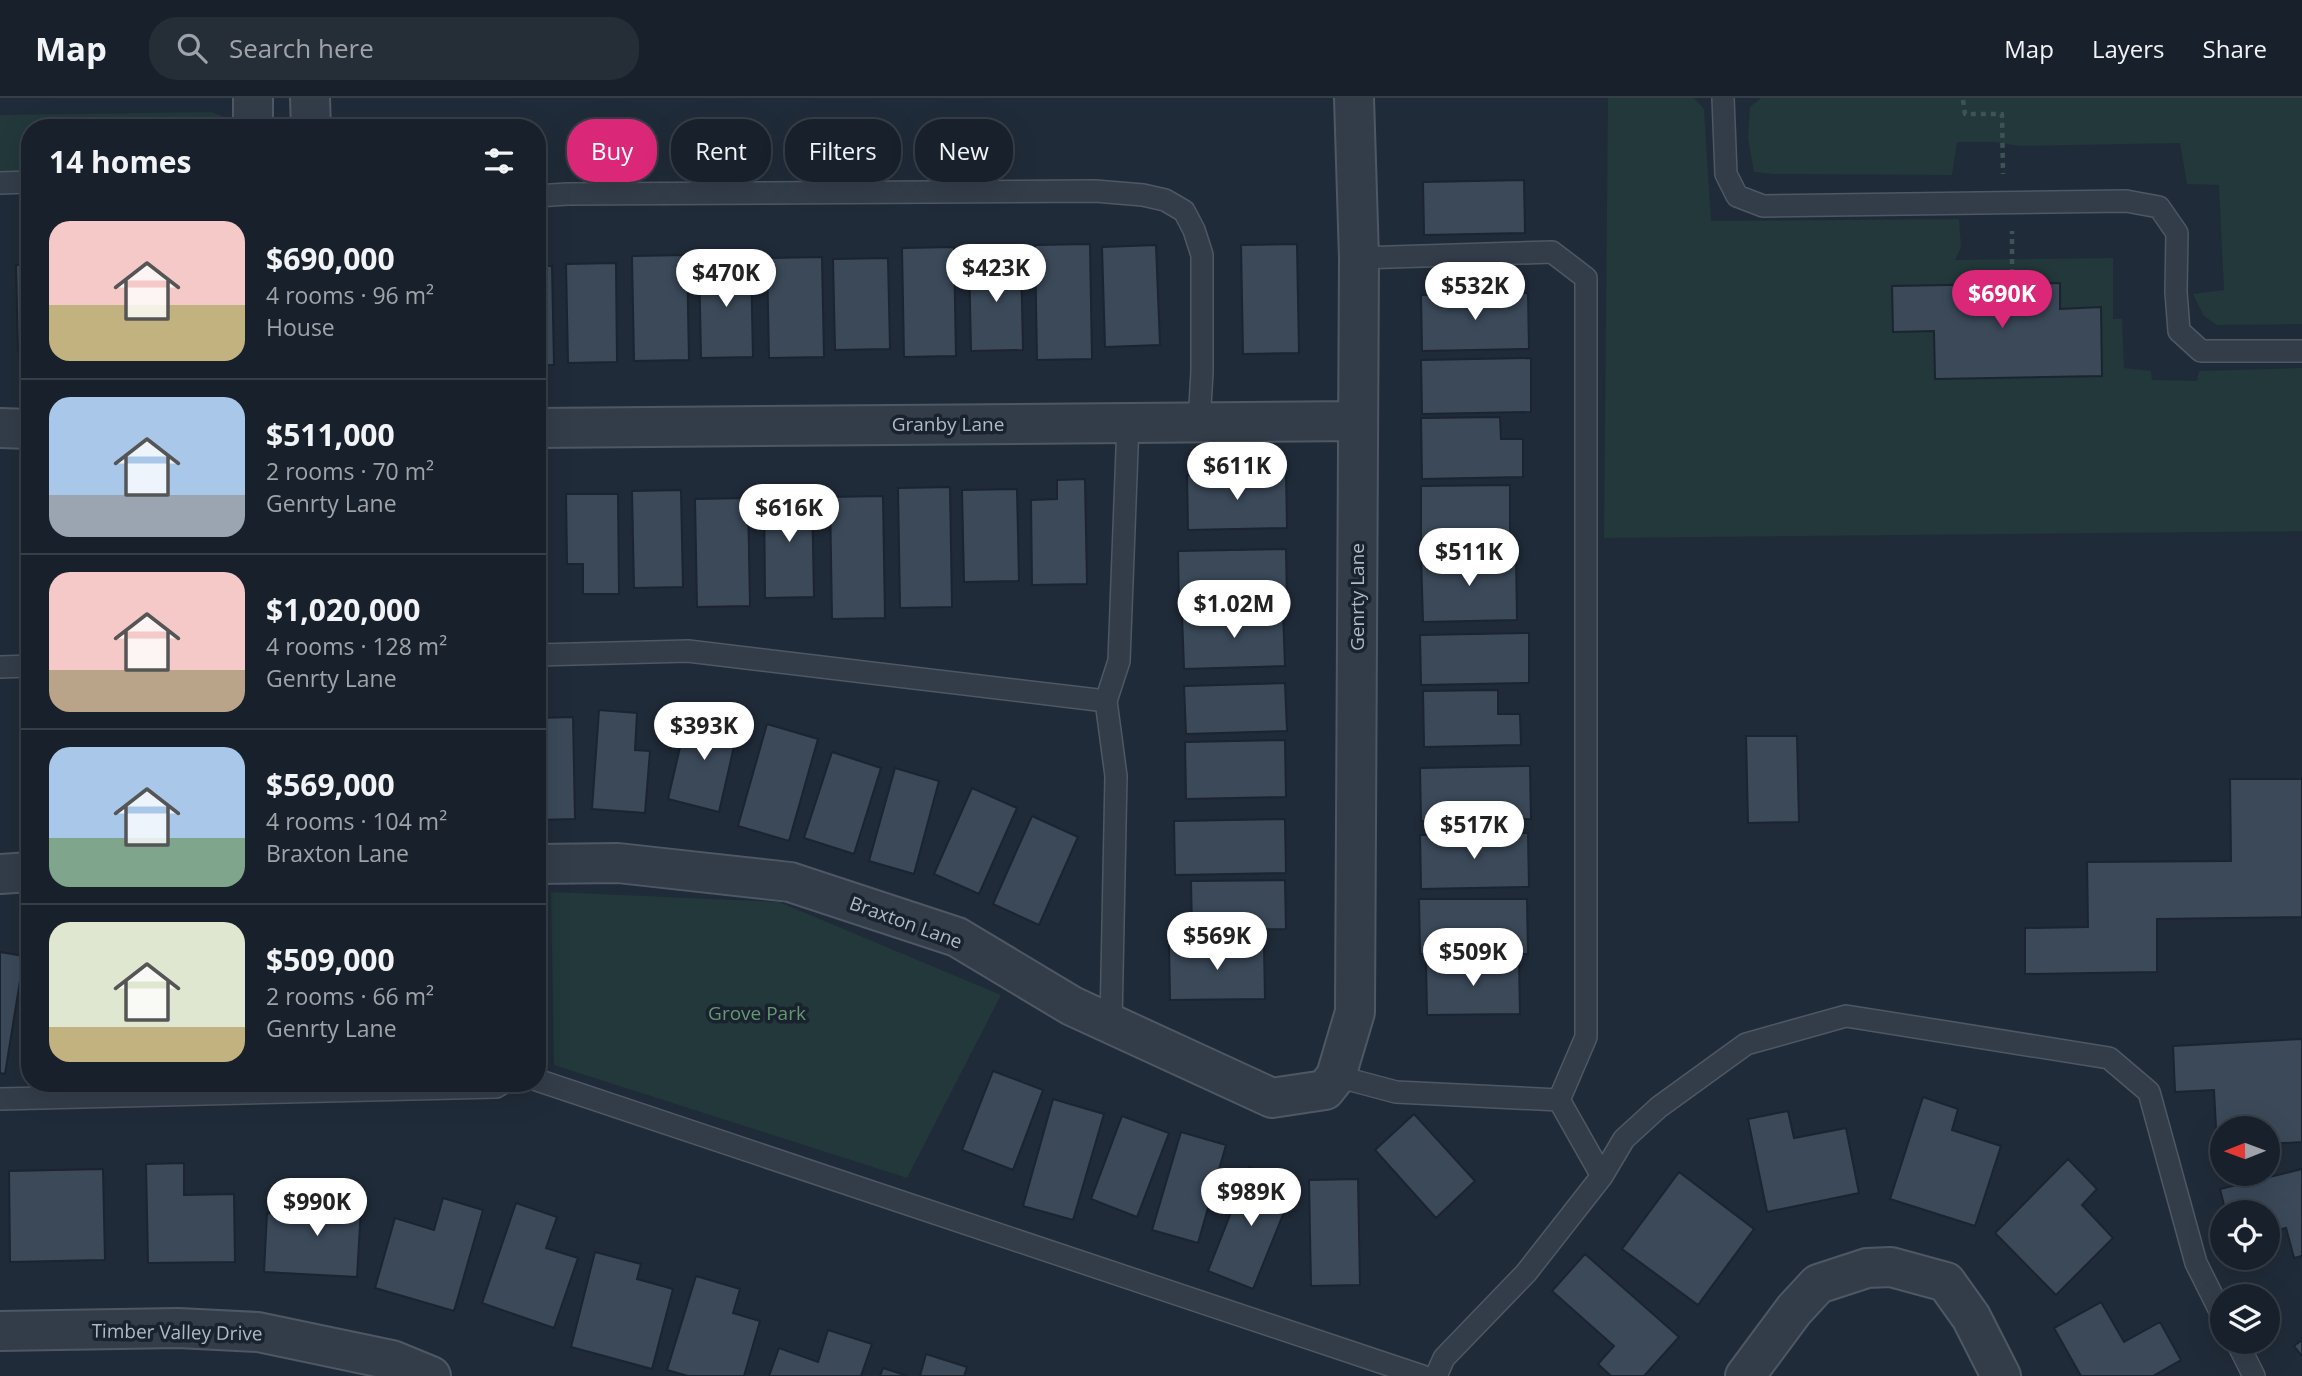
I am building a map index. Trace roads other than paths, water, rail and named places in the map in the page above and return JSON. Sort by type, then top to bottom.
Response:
[{"type":"street","points":[[253,98],[253,119]]},
{"type":"street","points":[[310,98],[311,119]]},
{"type":"street","name":"Genrty Lane","points":[[1331,1083],[1355,1012],[1359,258],[1354,98]]},
{"type":"street","name":"Granby Lane","points":[[546,428],[1358,421]]},
{"type":"street","points":[[0,428],[21,429]]},
{"type":"street","name":"Braxton Lane","points":[[546,864],[618,863],[790,882],[957,937],[1072,1006],[1272,1098],[1331,1083]]},
{"type":"street","points":[[0,874],[21,873]]},
{"type":"street","points":[[1745,1376],[1794,1310],[1818,1284],[1867,1268],[1891,1267],[1946,1282],[1971,1317],[2001,1376]]},
{"type":"street","name":"Timber Valley Drive","points":[[0,1331],[178,1328],[258,1332],[392,1360],[431,1376]]},
{"type":"lane","points":[[1723,98],[1726,174],[1737,196],[1763,206],[2126,201],[2159,207],[2177,233],[2176,292],[2179,331],[2201,351],[2302,351]]},
{"type":"lane","points":[[0,183],[21,182]]},
{"type":"lane","points":[[546,196],[1095,191],[1143,195],[1165,200],[1184,211],[1202,255],[1202,372],[1199,422]]},
{"type":"lane","points":[[1359,258],[1552,252],[1586,278],[1586,1037],[1559,1100]]},
{"type":"lane","points":[[1111,1023],[1116,776],[1106,701],[1119,661],[1128,423]]},
{"type":"lane","points":[[546,655],[688,651],[1106,701]]},
{"type":"lane","points":[[0,667],[21,666]]},
{"type":"lane","points":[[1436,1376],[1444,1358],[1526,1273],[1602,1176],[1624,1139],[1659,1107],[1746,1044],[1846,1016],[2109,1058],[2149,1092],[2196,1264],[2210,1291]]},
{"type":"lane","points":[[546,1083],[1422,1376]]},
{"type":"lane","points":[[1331,1083],[1396,1093],[1559,1100]]},
{"type":"lane","points":[[0,1099],[289,1092]]},
{"type":"lane","points":[[1559,1100],[1602,1176]]},
{"type":"lane","points":[[2243,1354],[2254,1376]]},
{"type":"park label","name":"Grove Park","points":[[757,1013]]}]
